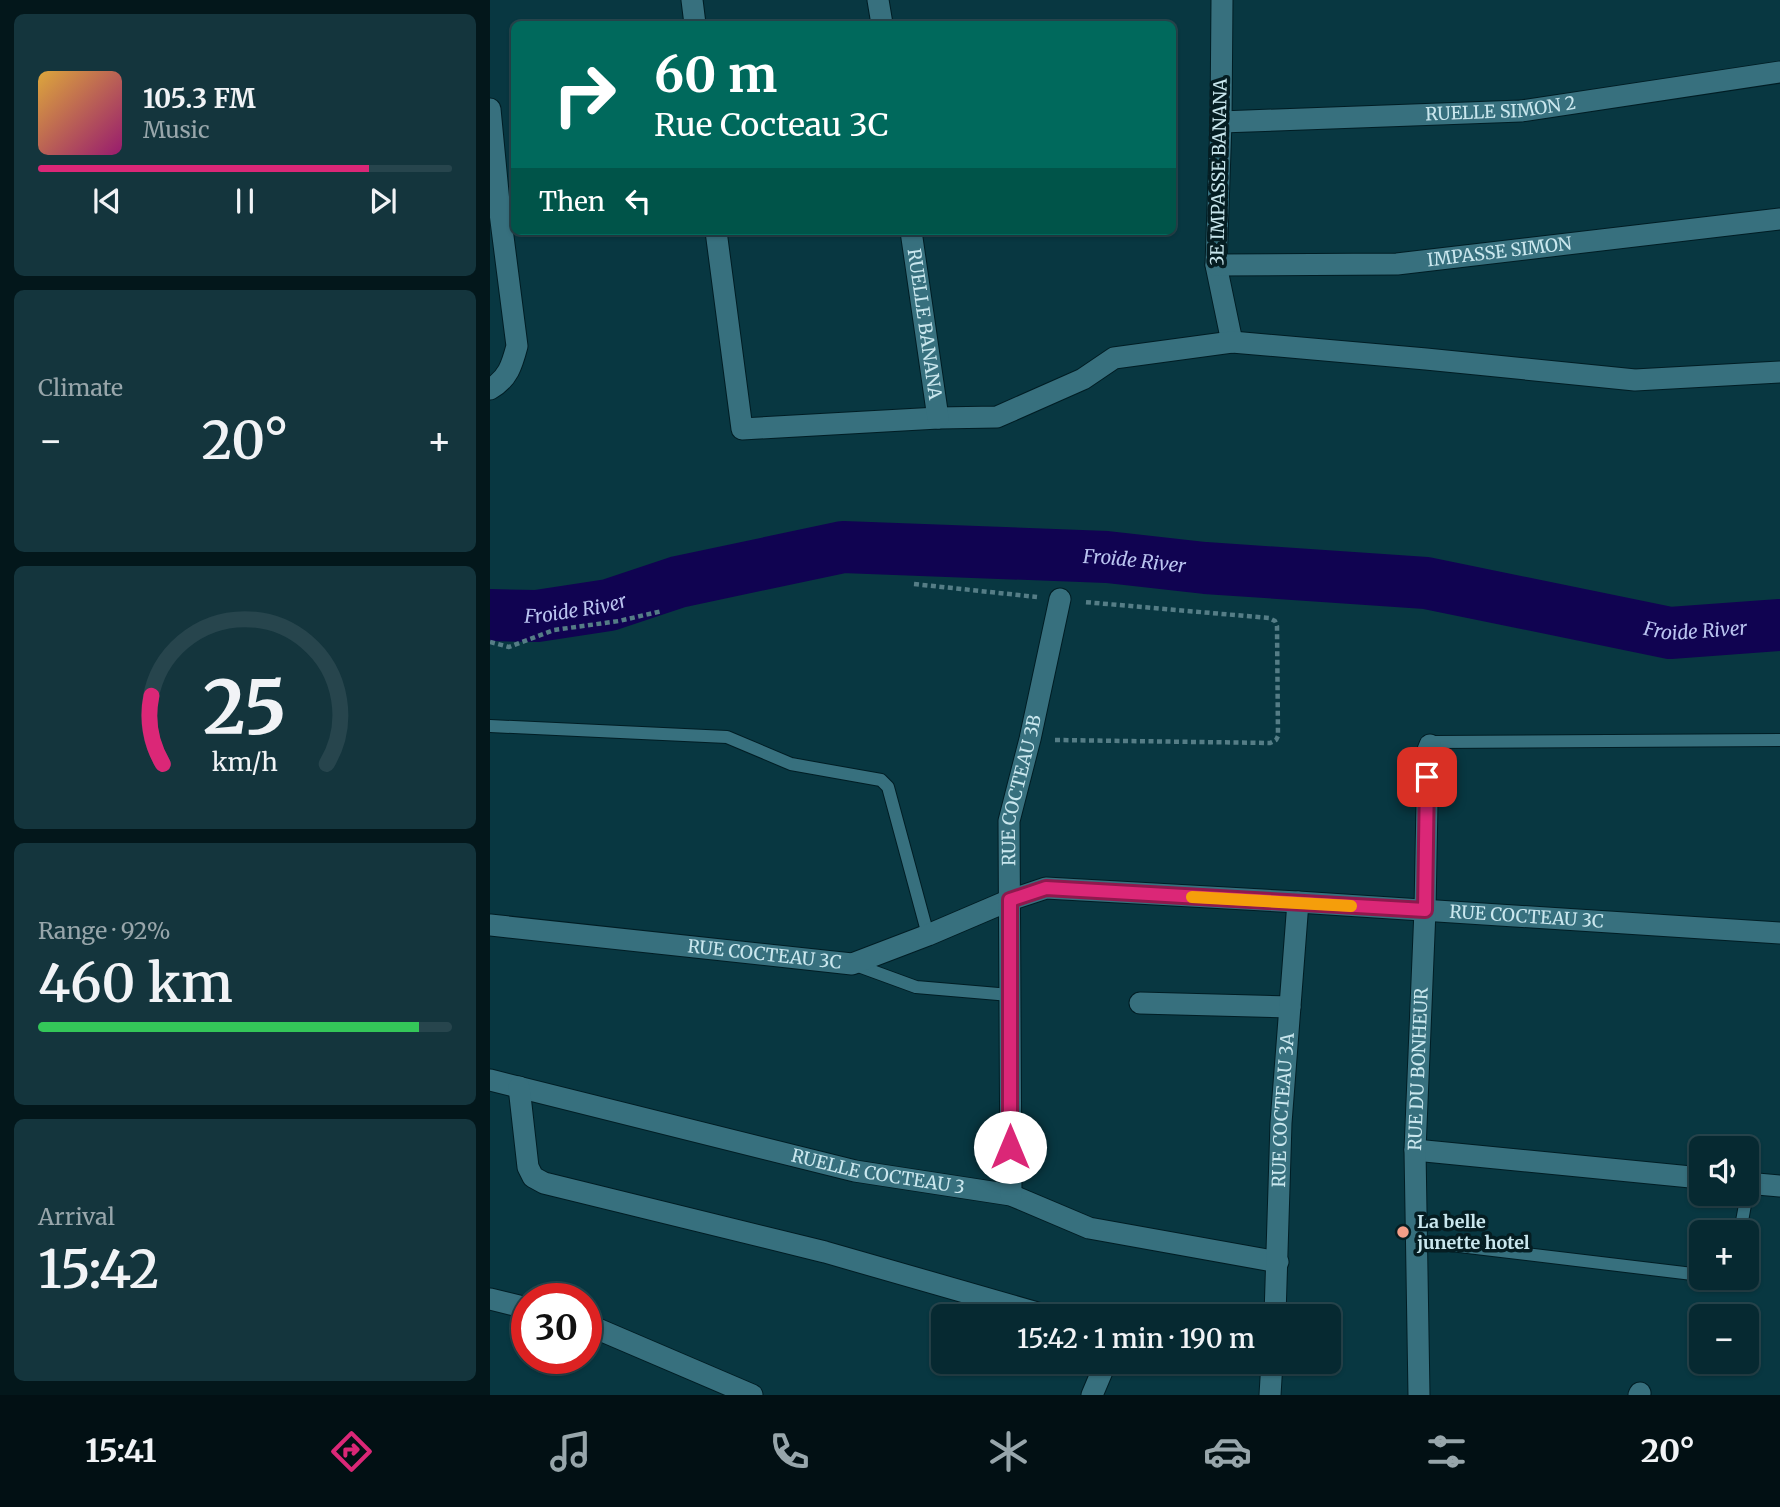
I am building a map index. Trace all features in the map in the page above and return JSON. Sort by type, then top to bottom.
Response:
[{"type":"street","points":[[692,0],[695,21]]},
{"type":"street","points":[[878,0],[882,21]]},
{"type":"street","name":"3E IMPASSE BANANA","points":[[1222,0],[1216,265],[1232,342]]},
{"type":"street","name":"RUELLE SIMON 2","points":[[1221,122],[1521,111],[1780,72]]},
{"type":"street","points":[[490,109],[495,213],[517,346],[512,367],[504,379],[490,389]]},
{"type":"street","name":"IMPASSE SIMON","points":[[1216,265],[1397,264],[1780,219]]},
{"type":"street","points":[[717,235],[742,429],[997,417],[1083,379],[1114,358],[1232,342],[1634,380],[1780,372]]},
{"type":"street","name":"RUELLE BANANA","points":[[912,235],[938,418]]},
{"type":"street","name":"RUE COCTEAU 3B","points":[[1011,1195],[1009,821],[1030,739],[1060,599]]},
{"type":"street","name":"RUE DU BONHEUR","points":[[1419,1395],[1415,1150],[1425,910],[1427,751],[1430,745]]},
{"type":"street","name":"RUE COCTEAU 3C","points":[[490,925],[852,964],[1046,888],[1780,933]]},
{"type":"street","name":"RUE COCTEAU 3A","points":[[1276,1304],[1281,1123],[1298,902]]},
{"type":"street","points":[[1140,1003],[1290,1007]]},
{"type":"street","name":"RUELLE COCTEAU 3","points":[[490,1080],[855,1171],[1011,1195],[1089,1228],[1278,1262]]},
{"type":"street","points":[[519,1087],[528,1167],[533,1177],[544,1183],[825,1252],[1006,1304]]},
{"type":"street","points":[[1415,1150],[1689,1177]]},
{"type":"street","points":[[1759,1184],[1780,1186]]},
{"type":"street","points":[[490,1299],[511,1304]]},
{"type":"street","points":[[602,1331],[752,1395]]},
{"type":"street","points":[[1092,1395],[1100,1374]]},
{"type":"street","points":[[1270,1395],[1271,1374]]},
{"type":"lane","points":[[490,726],[727,737],[791,764],[881,780],[888,787],[928,935]]},
{"type":"lane","points":[[1430,745],[1448,741],[1780,740]]},
{"type":"lane","points":[[852,964],[916,987],[1010,995]]},
{"type":"lane","points":[[1417,1241],[1689,1274]]},
{"type":"path","points":[[914,584],[1269,618],[1275,621],[1278,736],[1270,743],[1030,739]]},
{"type":"path","points":[[490,642],[509,647],[554,630],[619,621],[662,611]]},
{"type":"waterway","name":"Froide River","points":[[490,615],[537,616],[609,605],[678,582],[843,547],[1107,557],[1205,568],[1426,583],[1670,633],[1780,625]]},
{"type":"slow traffic","points":[[1192,897],[1351,906]]},
{"type":"place","name":"La belle junette hotel","points":[[1403,1232]]},
{"type":"route","points":[[1010,1147],[1010,900],[1046,888],[1425,910],[1427,777]]}]
